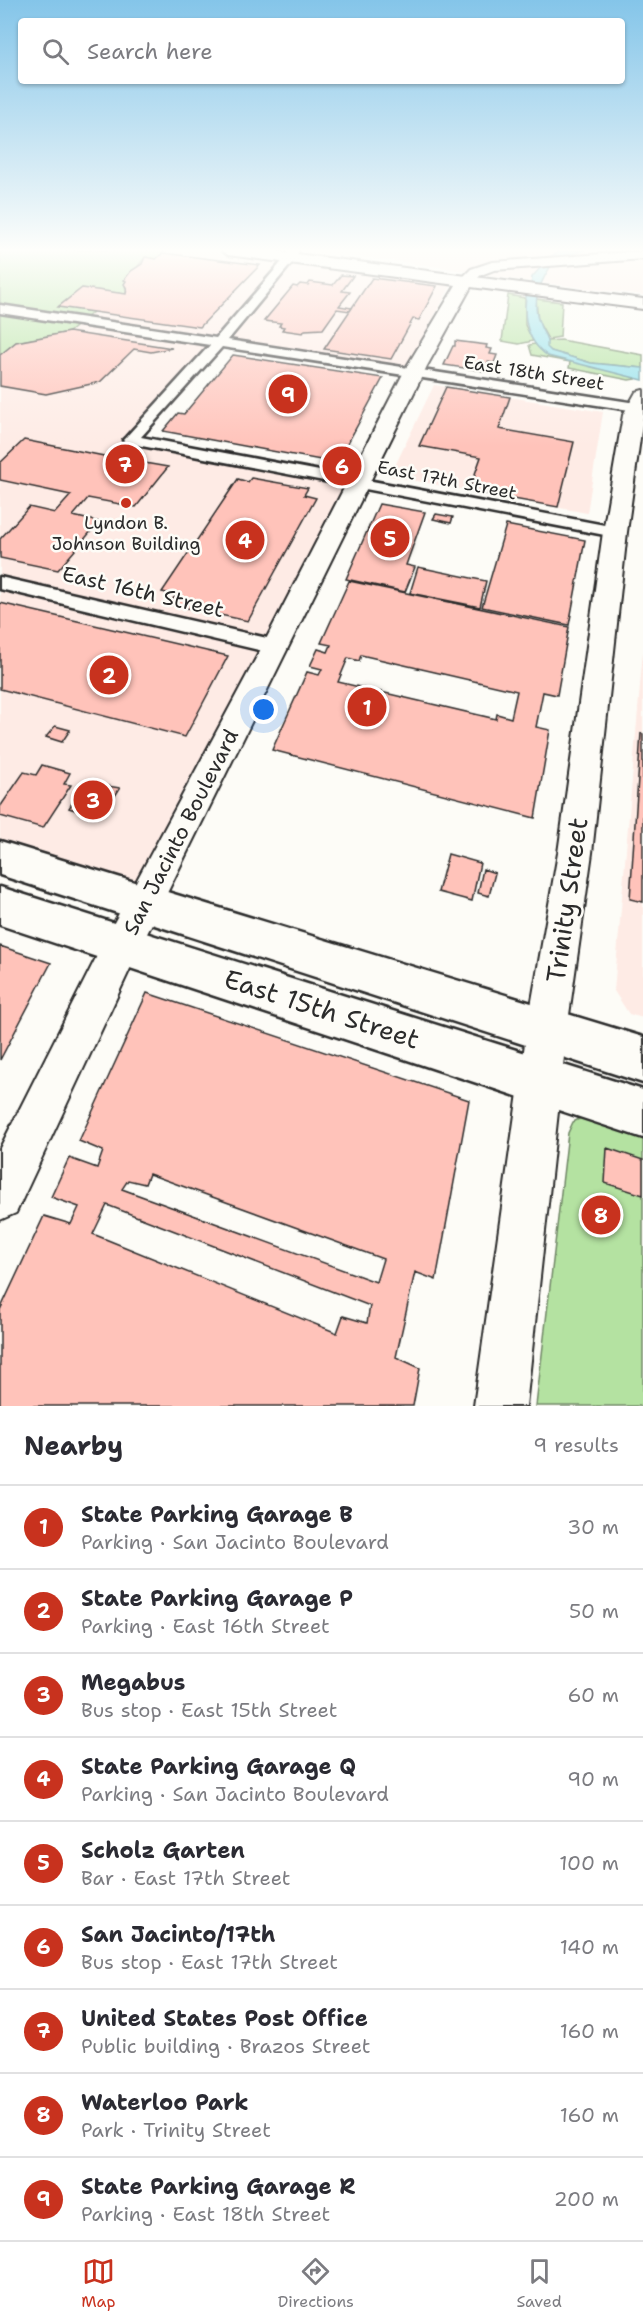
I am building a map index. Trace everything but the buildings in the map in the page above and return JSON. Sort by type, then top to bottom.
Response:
[{"type":"main road","name":"San Jacinto Boulevard","points":[[0,1197],[143,903],[276,647],[357,483],[446,316]]},
{"type":"main road","name":"Trinity Street","points":[[500,1406],[547,1029],[575,853],[615,532],[640,402]]},
{"type":"main road","name":"East 15th Street","points":[[0,858],[643,1060]]},
{"type":"main road","name":"East 15th Street","points":[[0,906],[643,1114]]},
{"type":"street","name":"East 18th Street","points":[[43,316],[414,373],[640,402]]},
{"type":"street","points":[[219,343],[241,316]]},
{"type":"street","name":"East 17th Street","points":[[219,343],[130,440],[615,532]]},
{"type":"street","name":"East 16th Street","points":[[0,582],[276,647]]},
{"type":"shaded area","points":[[0,316],[235,316],[120,442],[348,484],[137,887],[0,845]]},
{"type":"shaded area","points":[[249,316],[435,316],[406,368],[227,341]]},
{"type":"shaded area","points":[[434,385],[603,412],[587,513],[390,476]]},
{"type":"shaded area","points":[[643,651],[643,1018],[629,1014],[614,991]]},
{"type":"green space","points":[[0,316],[89,316],[69,332],[16,342],[0,355]]},
{"type":"green space","points":[[505,316],[525,316],[525,325],[533,341],[519,344],[502,341]]},
{"type":"green space","points":[[538,316],[561,316],[560,337],[548,339]]},
{"type":"green space","points":[[561,340],[643,355],[643,368],[591,363],[551,351],[546,347],[547,341]]},
{"type":"green space","points":[[535,344],[548,356],[630,375],[635,379],[629,380],[569,368],[570,362],[532,355],[529,345]]},
{"type":"green space","points":[[581,1118],[643,1137],[643,1406],[536,1406],[568,1133],[573,1122]]},
{"type":"water","points":[[525,316],[537,316],[547,347],[551,351],[591,363],[643,368],[643,380],[548,356],[534,342]]},
{"type":"place","name":"State Parking Garage R","points":[[288,394]]},
{"type":"place","name":"United States Post Office","points":[[125,464]]},
{"type":"place","name":"San Jacinto/17th","points":[[342,466]]},
{"type":"place","name":"Lyndon B. Johnson Building","points":[[126,503]]},
{"type":"place","name":"Scholz Garten","points":[[390,538]]},
{"type":"place","name":"State Parking Garage Q","points":[[245,540]]},
{"type":"place","name":"State Parking Garage P","points":[[109,675]]},
{"type":"place","name":"State Parking Garage B","points":[[367,707]]},
{"type":"place","name":"Megabus","points":[[93,800]]},
{"type":"place","name":"Waterloo Park","points":[[601,1215]]}]
